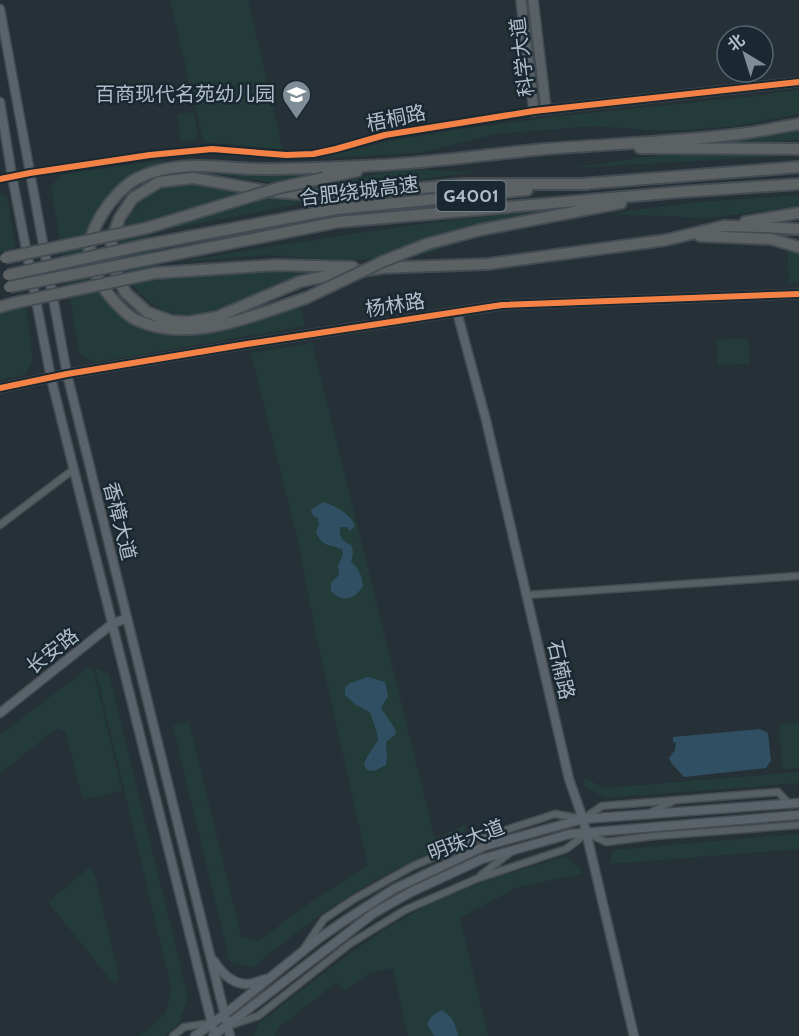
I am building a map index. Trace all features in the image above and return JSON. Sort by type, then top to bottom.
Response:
[{"type":"highway","points":[[679,192],[480,230],[427,244],[384,261],[306,298],[240,320],[184,330],[159,328],[134,320],[104,289],[94,273],[89,256],[95,228],[105,210],[124,187],[138,178],[157,171],[194,165],[262,169],[383,165],[545,149],[740,134],[799,124]]},
{"type":"highway","points":[[610,145],[649,149],[799,149]]},
{"type":"highway","points":[[2,259],[147,228],[278,188],[383,165]]},
{"type":"highway","name":"合肥绕城高速","points":[[4,276],[145,245],[336,209],[588,184],[799,167]]},
{"type":"highway","points":[[382,268],[299,282],[217,317],[189,322],[171,321],[147,312],[125,292],[117,275],[111,241],[120,217],[133,198],[159,182],[193,178],[273,192],[334,196],[464,184],[588,184]]},
{"type":"highway","name":"合肥绕城高速","points":[[5,289],[338,222],[679,192],[799,184]]},
{"type":"highway","points":[[0,307],[155,273],[277,266],[382,268],[488,264],[666,240],[751,220],[799,213]]},
{"type":"highway","points":[[724,226],[799,229]]},
{"type":"highway","points":[[685,235],[771,239],[799,247]]},
{"type":"main road","name":"科学大道","points":[[520,0],[534,111]]},
{"type":"main road","name":"科学大道","points":[[533,0],[546,109]]},
{"type":"main road","name":"香樟大道","points":[[0,9],[67,374],[230,1036]]},
{"type":"main road","name":"梧桐路","points":[[534,111],[799,82]]},
{"type":"main road","name":"香樟大道","points":[[0,102],[51,378],[214,1036]]},
{"type":"main road","name":"杨林路","points":[[0,388],[67,374],[247,344],[502,305],[799,294]]},
{"type":"main road","name":"石楠路","points":[[457,312],[486,420],[569,779],[584,819],[633,1036]]},
{"type":"main road","name":"长安路","points":[[0,713],[112,624],[127,618]]},
{"type":"main road","name":"明珠大道","points":[[195,1036],[318,939],[394,889],[485,846],[584,819],[799,803]]},
{"type":"main road","name":"明珠大道","points":[[214,1036],[374,913],[411,892],[482,859],[570,834],[799,815]]},
{"type":"main road","points":[[212,958],[232,980],[246,984],[270,978]]},
{"type":"street","name":"梧桐路","points":[[0,179],[150,155],[212,149],[286,155],[313,154],[385,135],[534,111]]},
{"type":"street","points":[[0,525],[74,469]]},
{"type":"street","points":[[527,595],[799,576]]},
{"type":"street","points":[[301,953],[324,920],[354,899],[412,866],[482,837],[555,814],[584,819],[602,806],[778,792]]},
{"type":"street","points":[[778,792],[789,804]]},
{"type":"street","points":[[770,805],[778,792]]},
{"type":"street","points":[[646,815],[677,800]]},
{"type":"street","points":[[228,1026],[258,1016],[351,943],[405,910],[476,879],[566,849],[587,833],[606,842],[799,825]]},
{"type":"street","points":[[648,828],[680,834]]},
{"type":"street","points":[[482,837],[527,835]]},
{"type":"street","points":[[476,879],[515,849]]},
{"type":"street","points":[[173,1036],[184,1028],[212,1023]]},
{"type":"green space","points":[[170,0],[248,0],[282,149],[204,142]]},
{"type":"green space","points":[[799,90],[799,114],[736,126],[649,130],[594,126],[496,134],[421,153],[319,158],[390,141],[455,130]]},
{"type":"green space","points":[[194,112],[198,139],[181,142],[177,114]]},
{"type":"green space","points":[[799,128],[799,140],[715,143]]},
{"type":"green space","points":[[799,151],[799,155],[571,168],[681,152]]},
{"type":"green space","points":[[168,159],[123,181],[99,211],[85,239],[101,293],[124,320],[152,333],[193,336],[245,326],[300,306],[305,326],[93,363],[79,352],[51,187],[60,175]]},
{"type":"green space","points":[[405,169],[479,172],[338,189],[309,188],[195,171],[320,171],[323,184]]},
{"type":"green space","points":[[183,183],[199,183],[320,200],[148,233],[156,280],[232,270],[315,270],[280,282],[230,305],[204,313],[177,314],[153,304],[141,295],[129,277],[122,260],[121,242],[125,226],[133,211],[146,199],[163,189]]},
{"type":"green space","points":[[0,193],[7,196],[15,248],[0,252]]},
{"type":"green space","points":[[799,195],[799,206],[709,218],[610,214],[689,203]]},
{"type":"green space","points":[[538,211],[476,225],[479,236],[408,258],[344,260],[265,255],[178,262],[402,227]]},
{"type":"green space","points":[[787,245],[799,250],[799,282],[789,283]]},
{"type":"green space","points":[[26,306],[33,360],[25,375],[0,380],[0,312]]},
{"type":"green space","points":[[748,338],[750,364],[718,365],[717,340]]},
{"type":"green space","points":[[312,343],[435,839],[465,825],[467,834],[373,881],[321,914],[252,967],[230,962],[173,726],[189,722],[241,937],[259,941],[312,901],[368,865],[315,630],[299,545],[251,353]]},
{"type":"green space","points":[[88,668],[93,669],[122,791],[83,799],[65,731],[57,728],[0,773],[0,735]]},
{"type":"green space","points":[[95,668],[109,674],[188,998],[178,1025],[164,1036],[139,1036],[166,1011],[171,986]]},
{"type":"green space","points":[[799,723],[799,768],[783,769],[779,724]]},
{"type":"green space","points":[[799,772],[799,783],[605,798],[585,786],[584,778],[605,788]]},
{"type":"green space","points":[[799,834],[799,849],[609,864],[613,850]]},
{"type":"green space","points":[[566,856],[581,869],[581,874],[518,887],[460,918],[488,1036],[408,1036],[393,968],[369,973],[345,991],[337,982],[278,1028],[275,1036],[254,1036],[258,1024],[340,961],[404,918],[461,890]]},
{"type":"green space","points":[[89,868],[95,876],[119,979],[114,984],[48,902]]},
{"type":"water","points":[[323,502],[346,514],[355,526],[350,531],[347,527],[340,527],[342,538],[351,545],[353,552],[351,562],[360,572],[362,579],[363,586],[352,597],[340,598],[331,591],[331,583],[339,575],[338,566],[343,554],[342,549],[320,540],[316,531],[319,525],[318,518],[313,516],[311,510]]},
{"type":"water","points":[[368,677],[385,682],[388,696],[381,708],[396,734],[386,742],[386,765],[374,771],[367,770],[364,765],[378,740],[370,712],[356,705],[345,695],[345,687],[350,683]]},
{"type":"water","points":[[760,729],[768,733],[771,761],[766,768],[684,777],[669,758],[675,750],[676,743],[673,742],[673,737]]},
{"type":"water","points":[[442,1010],[453,1021],[458,1036],[434,1036],[427,1024],[432,1016]]},
{"type":"cycle path","points":[[0,179],[150,155],[212,149],[286,155],[313,154],[385,135],[534,111],[799,82]]},
{"type":"cycle path","points":[[0,388],[67,374],[247,344],[502,305],[799,294]]},
{"type":"place","name":"百商现代名苑幼儿园","points":[[296,120]]}]
